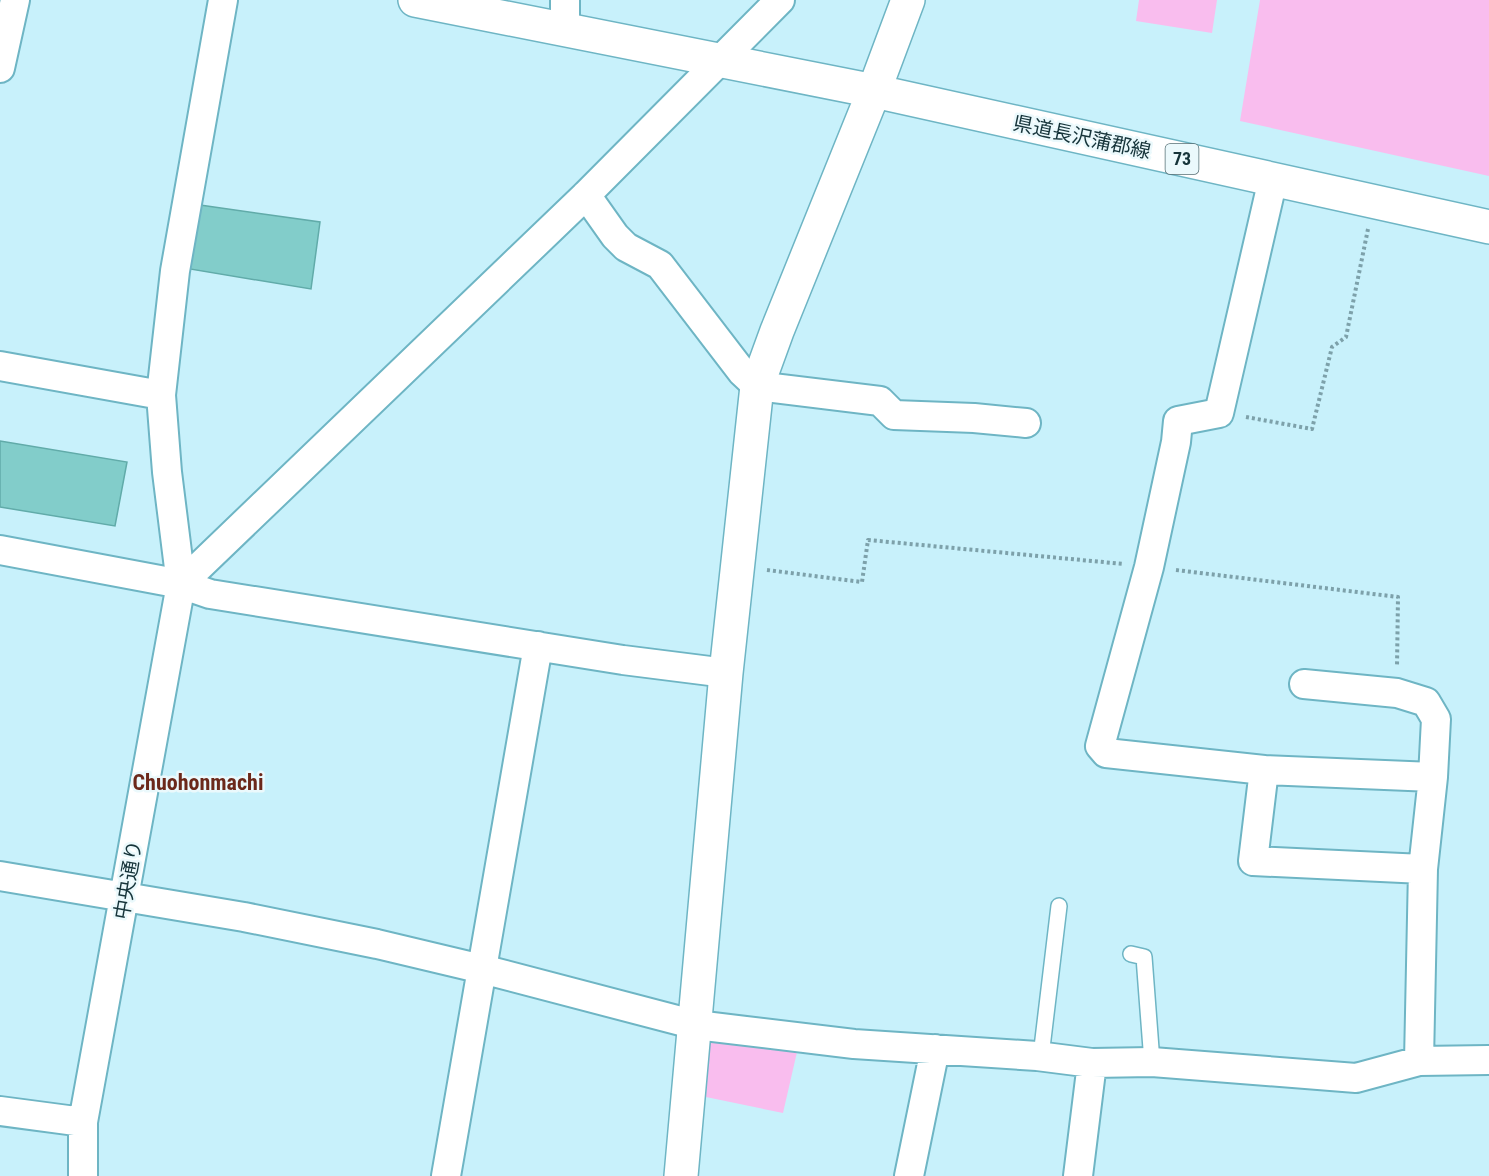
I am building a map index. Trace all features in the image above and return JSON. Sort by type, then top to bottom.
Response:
[{"type":"street","points":[[0,68],[15,0]]},
{"type":"street","name":"中央通り","points":[[83,1176],[83,1122],[181,584],[167,472],[161,395],[175,271],[224,0]]},
{"type":"street","name":"県道長沢蒲郡線","points":[[415,0],[565,15],[721,61],[874,91],[1489,227]]},
{"type":"street","points":[[181,584],[586,195],[780,0]]},
{"type":"street","points":[[681,1176],[736,566],[757,386],[908,0]]},
{"type":"street","points":[[1273,179],[1220,413],[1178,421],[1176,442],[1149,567],[1100,746],[1106,753],[1264,770],[1433,777]]},
{"type":"street","points":[[586,195],[615,236],[627,247],[660,265],[742,372],[757,386],[880,401],[894,415],[974,418],[1026,423]]},
{"type":"street","points":[[0,366],[161,395]]},
{"type":"street","points":[[0,550],[181,584],[210,594],[623,660],[726,673]]},
{"type":"street","points":[[446,1176],[538,646]]},
{"type":"street","points":[[1304,684],[1396,693],[1426,702],[1436,719],[1424,869],[1419,1061]]},
{"type":"street","points":[[1264,770],[1253,861],[1424,869]]},
{"type":"street","points":[[0,876],[244,917],[377,944],[696,1025],[854,1044],[1041,1056],[1092,1063],[1152,1062],[1356,1078],[1419,1061],[1489,1060]]},
{"type":"street","points":[[909,1176],[935,1049]]},
{"type":"street","points":[[1077,1176],[1092,1063]]},
{"type":"street","points":[[0,1111],[83,1122]]},
{"type":"lane","points":[[1041,1056],[1059,906]]},
{"type":"lane","points":[[1131,954],[1144,957],[1152,1062]]},
{"type":"path","points":[[1220,413],[1312,429],[1332,347],[1346,337],[1374,202]]},
{"type":"path","points":[[736,566],[862,582],[868,540],[1149,567],[1398,597],[1396,693]]},
{"type":"shaded area","points":[[1139,0],[1217,0],[1212,33],[1136,21]]},
{"type":"shaded area","points":[[1260,0],[1489,0],[1489,176],[1240,121]]},
{"type":"shaded area","points":[[710,1039],[797,1052],[783,1113],[706,1097]]},
{"type":"building","points":[[200,205],[320,222],[311,289],[190,269]]},
{"type":"building","points":[[0,441],[127,462],[115,526],[0,507]]},
{"type":"district","name":"Chuohonmachi","points":[[198,782]]}]
